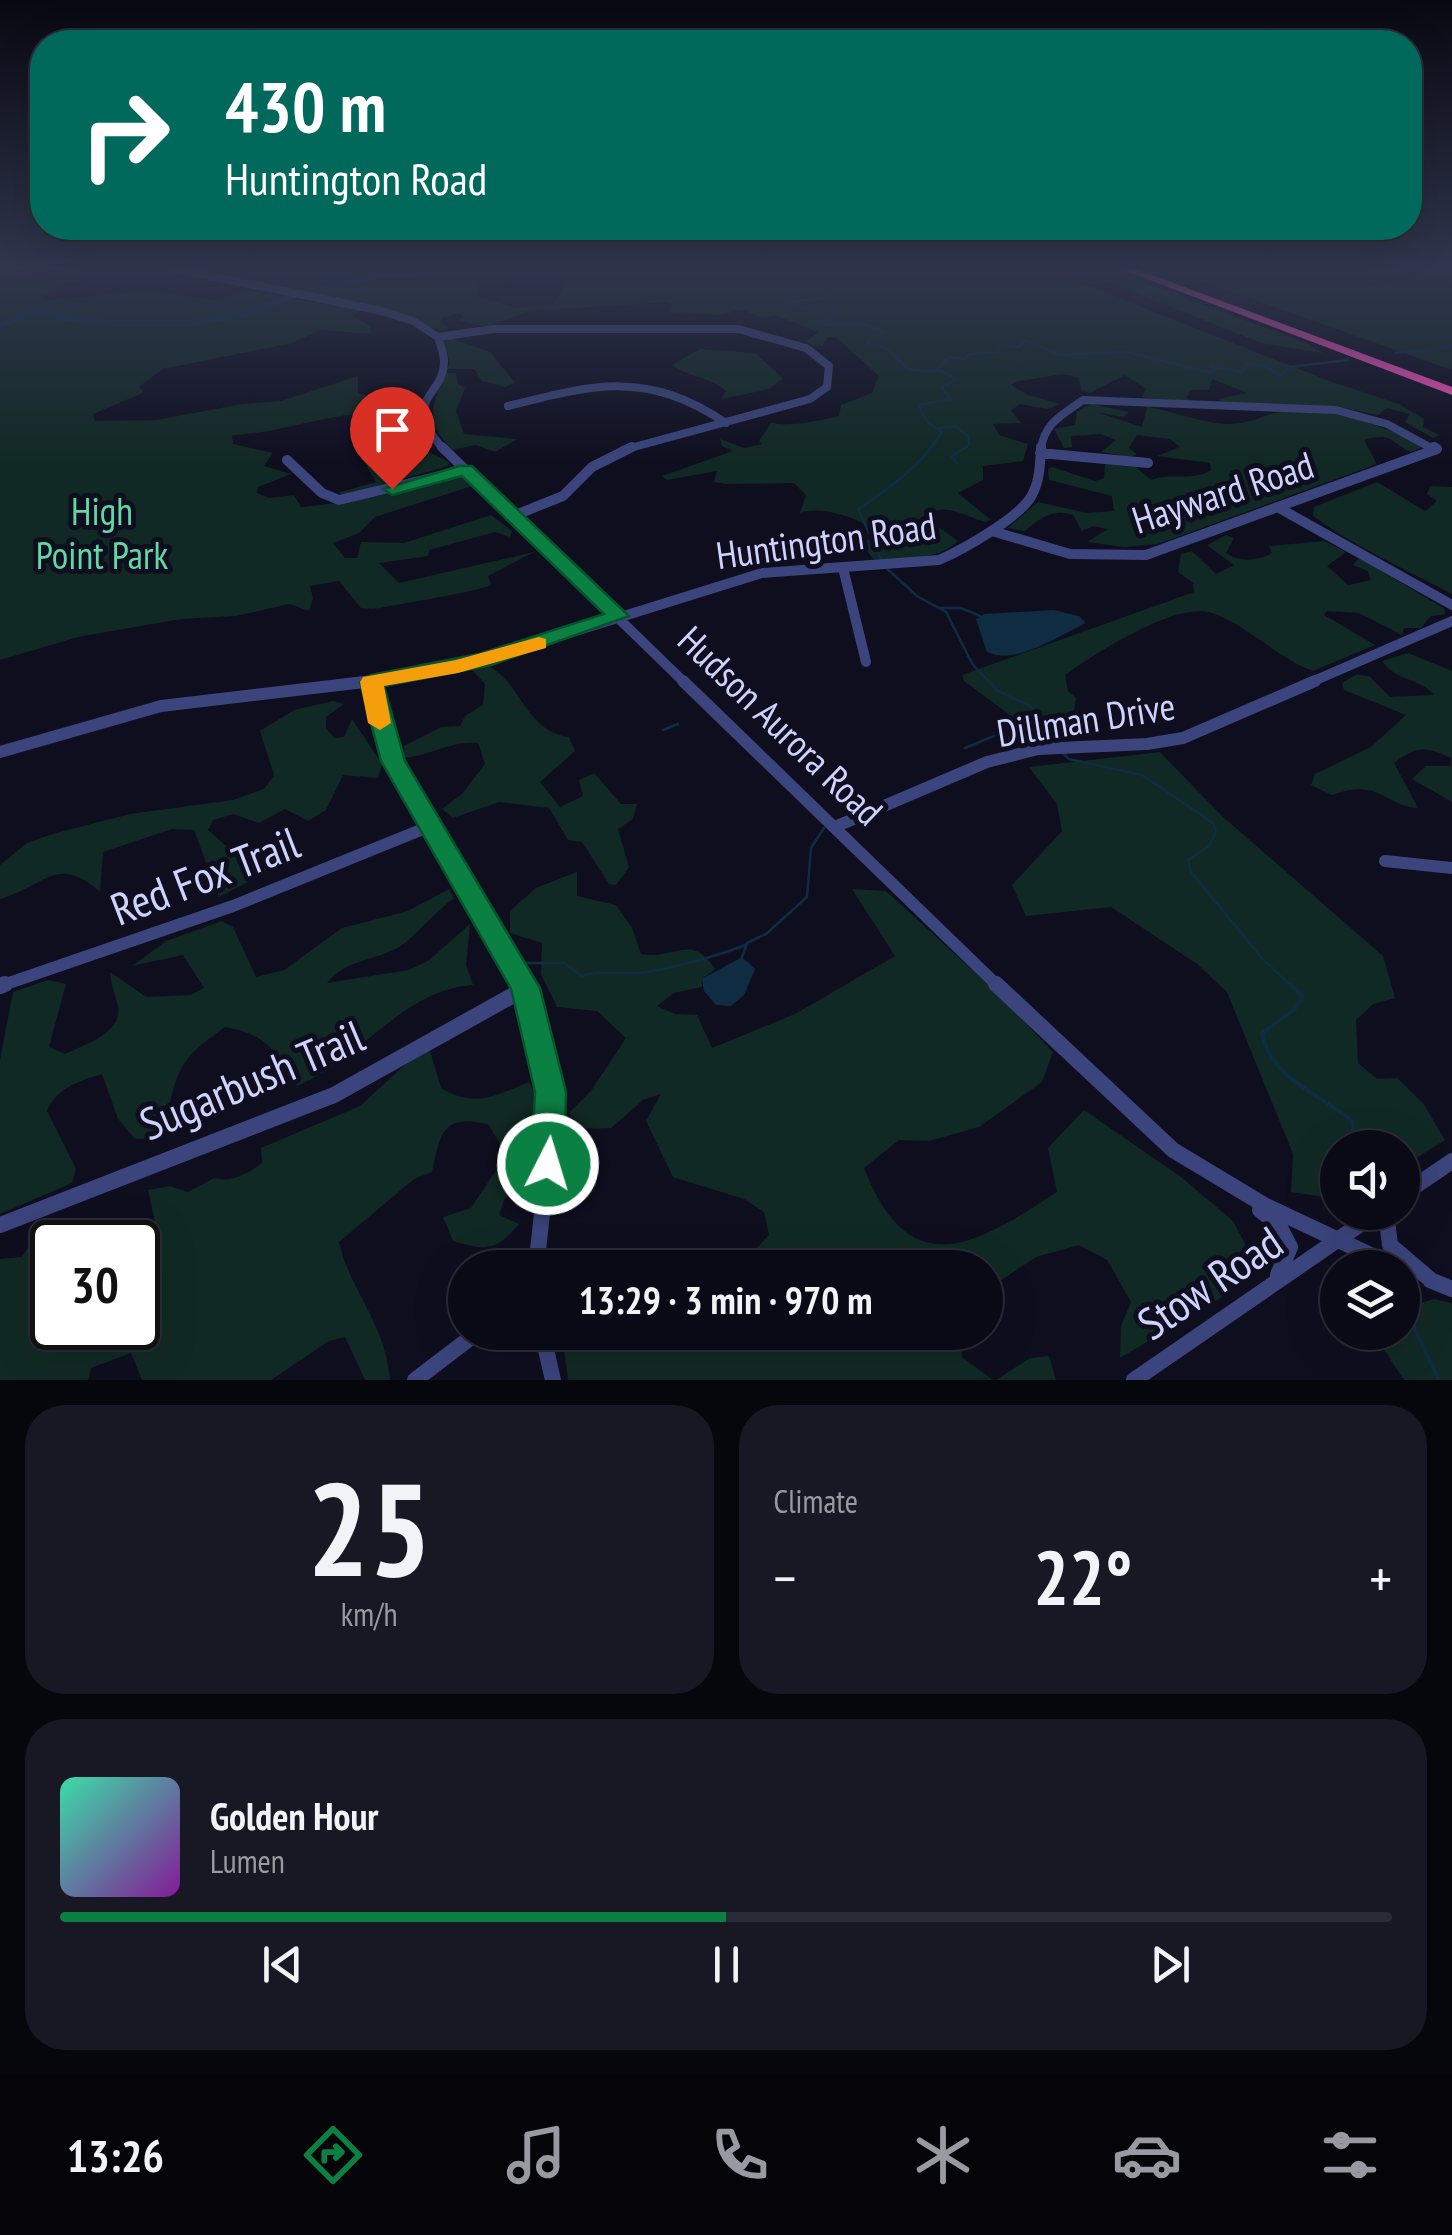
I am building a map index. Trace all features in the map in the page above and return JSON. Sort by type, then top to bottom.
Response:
[{"type":"highway","points":[[1300,333],[1452,390]]},
{"type":"highway","points":[[1325,333],[1452,380]]},
{"type":"street","points":[[433,333],[463,333]]},
{"type":"street","points":[[513,516],[563,496],[592,467],[615,453],[785,407],[821,392],[832,371],[816,353],[763,333]]},
{"type":"street","name":"Hudson Aurora Road","points":[[438,336],[445,362],[426,398],[424,416],[431,434],[465,470],[837,826],[1140,1124],[1172,1151],[1240,1195],[1360,1250]]},
{"type":"street","points":[[508,406],[590,386],[639,384],[688,396],[726,423]]},
{"type":"street","name":"Huntington Road","points":[[0,752],[161,706],[371,682],[484,660],[762,573],[939,560],[992,530],[1034,495],[1042,435],[1052,421],[1077,402],[1096,399],[1206,408],[1306,407],[1348,412],[1387,424],[1437,449],[1412,460]]},
{"type":"street","points":[[1040,453],[1148,463]]},
{"type":"street","points":[[287,460],[298,464],[321,495],[339,500],[465,470]]},
{"type":"street","name":"Hayward Road","points":[[992,530],[1064,553],[1128,557],[1159,552],[1412,460]]},
{"type":"street","points":[[1279,508],[1452,605]]},
{"type":"street","points":[[843,568],[866,662]]},
{"type":"street","name":"Dillman Drive","points":[[837,826],[1008,756],[1062,747],[1136,748],[1183,738],[1452,621]]},
{"type":"street","points":[[371,682],[393,761],[526,988],[542,1042],[552,1112],[538,1250]]},
{"type":"street","name":"Red Fox Trail","points":[[0,986],[233,906],[433,825]]},
{"type":"street","points":[[1386,861],[1452,868]]},
{"type":"street","name":"Sugarbush Trail","points":[[0,1225],[334,1096],[476,1012],[526,988]]},
{"type":"street","points":[[1420,1183],[1452,1161]]},
{"type":"street","points":[[1240,1195],[1278,1224],[1290,1247],[1286,1267],[1265,1291]]},
{"type":"street","name":"Stow Road","points":[[1134,1380],[1352,1230]]},
{"type":"street","points":[[1386,1230],[1391,1248],[1432,1282]]},
{"type":"street","name":"Hudson Aurora Road","points":[[1420,1277],[1452,1289]]},
{"type":"street","points":[[416,1380],[455,1350]]},
{"type":"street","points":[[546,1350],[553,1380]]},
{"type":"green space","name":"High Point Park","points":[[0,333],[313,333],[292,343],[163,369],[140,386],[143,393],[93,414],[95,421],[157,420],[281,401],[358,376],[358,393],[391,403],[398,417],[339,416],[232,435],[233,444],[273,453],[264,466],[291,474],[258,487],[257,493],[269,498],[294,495],[301,507],[363,499],[465,475],[475,485],[375,517],[359,533],[333,543],[345,558],[357,558],[361,542],[404,543],[491,515],[512,531],[510,537],[495,532],[429,550],[428,556],[379,563],[399,583],[534,552],[488,576],[491,585],[455,594],[361,608],[339,581],[310,586],[313,598],[309,611],[289,604],[236,616],[181,619],[78,637],[0,660]]},
{"type":"green space","points":[[816,333],[1209,333],[1399,404],[1424,419],[1423,427],[1439,435],[1433,438],[1405,422],[1410,414],[1387,408],[1378,415],[1338,407],[1223,403],[1218,399],[1247,393],[1212,379],[1209,390],[1192,390],[1186,397],[1195,403],[1142,397],[1146,389],[1125,375],[1090,393],[1082,391],[1078,377],[1062,374],[1015,382],[1011,385],[1028,395],[1060,404],[1048,409],[1020,404],[1011,411],[1021,423],[993,424],[999,435],[1028,444],[1023,461],[983,466],[983,480],[958,493],[991,520],[985,522],[946,510],[931,512],[924,517],[958,541],[929,556],[873,559],[859,539],[888,541],[847,516],[822,511],[800,513],[806,495],[794,483],[725,484],[714,482],[717,471],[667,480],[662,476],[733,451],[722,446],[720,439],[744,448],[762,444],[759,441],[771,423],[796,424],[839,416],[841,405],[872,393],[879,376],[836,337],[828,337],[822,346],[812,346],[807,341]]},
{"type":"green space","points":[[1237,333],[1281,333],[1323,353],[1261,343]]},
{"type":"green space","points":[[1349,333],[1452,333],[1452,370]]},
{"type":"green space","points":[[443,339],[490,352],[515,383],[505,387],[482,381],[474,369],[447,369],[450,363]]},
{"type":"green space","points":[[700,349],[755,353],[783,378],[770,389],[721,399],[726,391],[719,386],[672,365]]},
{"type":"green space","points":[[446,373],[456,373],[458,384],[465,388],[456,411],[464,434],[517,439],[495,452],[476,445],[453,450],[433,421]]},
{"type":"green space","points":[[1091,404],[1129,412],[1123,417],[1096,412],[1142,427],[1147,407],[1230,424],[1283,411],[1319,411],[1374,425],[1425,446],[1411,452],[1386,438],[1364,440],[1377,464],[1158,544],[1124,547],[1087,542],[1108,529],[1094,526],[1082,531],[1073,515],[1066,513],[1047,516],[1024,531],[1008,528],[1038,502],[1087,513],[1114,511],[1112,496],[1049,480],[1048,469],[1052,467],[1095,481],[1104,478],[1105,464],[1136,467],[1151,480],[1197,476],[1211,470],[1210,463],[1157,456],[1180,447],[1170,439],[1137,435],[1129,448],[1137,454],[1130,457],[1101,452],[1116,440],[1101,434],[1071,436],[1072,447],[1064,448],[1054,429],[1075,425],[1077,412]]},
{"type":"green space","points":[[422,438],[431,445],[425,450],[449,462],[448,466],[346,495],[337,493],[376,482],[360,455],[384,441],[399,444]]},
{"type":"green space","points":[[1377,482],[1425,511],[1437,501],[1427,494],[1430,486],[1452,487],[1452,594],[1363,548],[1313,516],[1314,507]]},
{"type":"green space","points":[[1226,535],[1234,538],[1226,553],[1242,559],[1267,556],[1272,553],[1269,546],[1324,541],[1346,552],[1327,566],[1348,585],[1371,580],[1368,571],[1353,565],[1359,558],[1445,609],[1445,614],[1431,616],[1421,628],[1404,628],[1402,635],[1359,613],[1327,611],[1324,615],[1375,645],[1313,671],[1212,613],[1179,614],[1136,632],[1065,675],[1068,691],[1076,698],[1071,729],[1037,735],[964,681],[962,675],[1194,592],[1193,583],[1178,572],[1181,554],[1192,551],[1216,574],[1234,565],[1207,545]]},
{"type":"green space","points":[[1408,653],[1452,671],[1452,802],[1412,779],[1426,766],[1451,766],[1451,758],[1428,750],[1409,753],[1394,763],[1418,808],[1371,791],[1348,790],[1332,795],[1311,785],[1315,774],[1371,747],[1406,715],[1344,690],[1342,683],[1357,674],[1370,677],[1390,697],[1434,695],[1387,668],[1382,661]]},
{"type":"green space","points":[[485,664],[507,682],[542,725],[569,737],[575,751],[540,782],[560,807],[583,796],[579,780],[594,773],[621,804],[637,804],[633,819],[618,829],[629,867],[616,885],[609,884],[582,842],[568,840],[549,808],[499,802],[453,818],[442,809],[462,794],[485,764],[478,743],[403,758],[404,746],[441,727],[460,726],[465,716],[483,705],[485,684],[471,669]]},
{"type":"green space","points":[[333,701],[344,704],[326,717],[326,728],[334,738],[344,737],[352,719],[382,764],[378,778],[343,775],[326,810],[308,821],[285,809],[259,823],[233,814],[213,820],[208,830],[232,851],[273,858],[273,869],[219,897],[194,830],[172,829],[103,852],[100,892],[73,875],[62,874],[0,899],[0,865],[27,843],[130,814],[233,800],[264,789],[274,775],[260,731],[294,710]]},
{"type":"green space","points":[[1160,752],[1222,816],[1383,956],[1395,998],[1373,1004],[1356,1020],[1358,1063],[1377,1079],[1397,1078],[1423,1103],[1445,1140],[1420,1155],[1420,1130],[1320,1130],[1320,1196],[1291,1192],[1293,1154],[1227,992],[1197,964],[1111,907],[1026,916],[1012,885],[1062,831],[1057,804],[1029,767]]},
{"type":"green space","points":[[577,872],[577,896],[616,905],[632,928],[641,954],[690,950],[706,958],[715,969],[702,979],[702,987],[674,993],[657,1006],[675,1014],[697,1015],[712,1048],[795,1014],[895,956],[852,889],[886,891],[993,989],[1053,1052],[1042,1082],[979,1127],[929,1141],[899,1140],[864,1168],[882,1205],[902,1229],[924,1241],[947,1244],[972,1239],[1057,1192],[1048,1148],[1084,1110],[1181,1177],[1233,1221],[1251,1255],[1222,1297],[1120,1358],[1121,1326],[1131,1302],[1107,1260],[1079,1245],[1036,1257],[1003,1279],[1003,1250],[754,1250],[769,1235],[764,1212],[744,1199],[673,1177],[646,1121],[661,1094],[643,1100],[611,1128],[579,1129],[569,1113],[591,1091],[626,1038],[597,1011],[557,1007],[541,974],[542,943],[510,933],[510,911],[536,888]]},
{"type":"green space","points":[[449,889],[454,898],[406,942],[345,968],[327,983],[409,970],[428,961],[470,924],[466,965],[473,985],[425,999],[321,1074],[297,1086],[261,1040],[225,1027],[182,1067],[170,1103],[180,1119],[161,1138],[135,1139],[118,1119],[102,1074],[77,1083],[57,1096],[47,1111],[76,1169],[72,1183],[0,1214],[0,1060],[13,992],[48,980],[66,984],[49,1047],[65,1054],[100,1037],[115,1024],[118,1006],[110,972],[146,997],[191,995],[204,988],[183,955],[132,966],[166,941],[222,921],[233,927],[256,977],[284,970],[342,928],[408,911]]},
{"type":"green space","points":[[430,1051],[441,1088],[464,1097],[485,1098],[529,1082],[534,1091],[528,1179],[504,1200],[499,1215],[519,1224],[504,1239],[482,1247],[453,1241],[443,1217],[471,1208],[506,1155],[489,1125],[461,1122],[452,1124],[441,1137],[432,1172],[414,1179],[339,1242],[375,1324],[390,1380],[365,1380],[345,1337],[329,1341],[271,1380],[142,1380],[131,1353],[91,1368],[88,1380],[0,1380],[0,1259],[22,1257],[30,1244],[30,1350],[160,1350],[160,1220],[155,1220],[148,1190],[170,1186],[188,1192],[214,1178],[227,1179],[245,1173],[262,1163],[261,1148],[360,1106],[406,1064]]},
{"type":"green space","points":[[1434,1299],[1452,1303],[1452,1380],[1404,1380],[1384,1350],[1420,1350],[1420,1304]]},
{"type":"green space","points":[[564,1350],[961,1350],[962,1357],[993,1380],[568,1380]]},
{"type":"green space","points":[[1049,1356],[1056,1380],[996,1380],[1030,1358]]},
{"type":"water","points":[[1054,610],[1079,616],[1086,623],[1024,652],[987,652],[976,619],[984,614]]},
{"type":"water","points":[[742,957],[755,969],[744,995],[731,1006],[716,1005],[704,991],[702,979]]},
{"type":"waterway","points":[[881,559],[858,509],[904,475],[934,444],[942,432],[928,423],[918,405],[951,399],[942,388],[956,379],[940,371],[910,370],[886,348],[867,343],[871,336],[883,333]]},
{"type":"waterway","points":[[937,370],[949,357],[964,359],[970,354],[998,352],[1000,345],[1019,347],[1024,340],[1060,355],[1126,352],[1211,373],[1215,370],[1211,366],[1242,372],[1246,364],[1264,365],[1280,376],[1290,367],[1348,360]]},
{"type":"waterway","points":[[1396,353],[1452,347]]},
{"type":"waterway","points":[[939,428],[955,426],[968,436],[969,445],[951,457],[957,463]]},
{"type":"waterway","points":[[884,566],[917,596],[946,612],[973,665],[998,691],[1030,706],[1060,744]]},
{"type":"waterway","points":[[939,608],[961,608],[980,616]]},
{"type":"waterway","points":[[965,748],[1038,718]]},
{"type":"waterway","points":[[663,730],[678,724]]},
{"type":"waterway","points":[[1062,752],[1069,759],[1142,775],[1213,823],[1216,832],[1209,846],[1188,860],[1191,872],[1261,957],[1292,987]]},
{"type":"waterway","points":[[742,957],[747,943],[766,934],[807,897],[811,848],[824,828]]},
{"type":"waterway","points":[[521,963],[564,963],[582,976],[637,973],[692,962],[745,945]]},
{"type":"waterway","points":[[1290,984],[1302,996],[1295,1009],[1262,1033],[1267,1049],[1286,1074],[1352,1121],[1353,1130]]},
{"type":"waterway","points":[[1420,1340],[1439,1380]]},
{"type":"slow traffic","points":[[380,723],[371,682],[428,673],[539,644]]},
{"type":"route","points":[[392,489],[465,470],[618,616],[484,660],[371,682],[393,761],[490,919],[526,988],[542,1042],[550,1092],[548,1164]]}]
